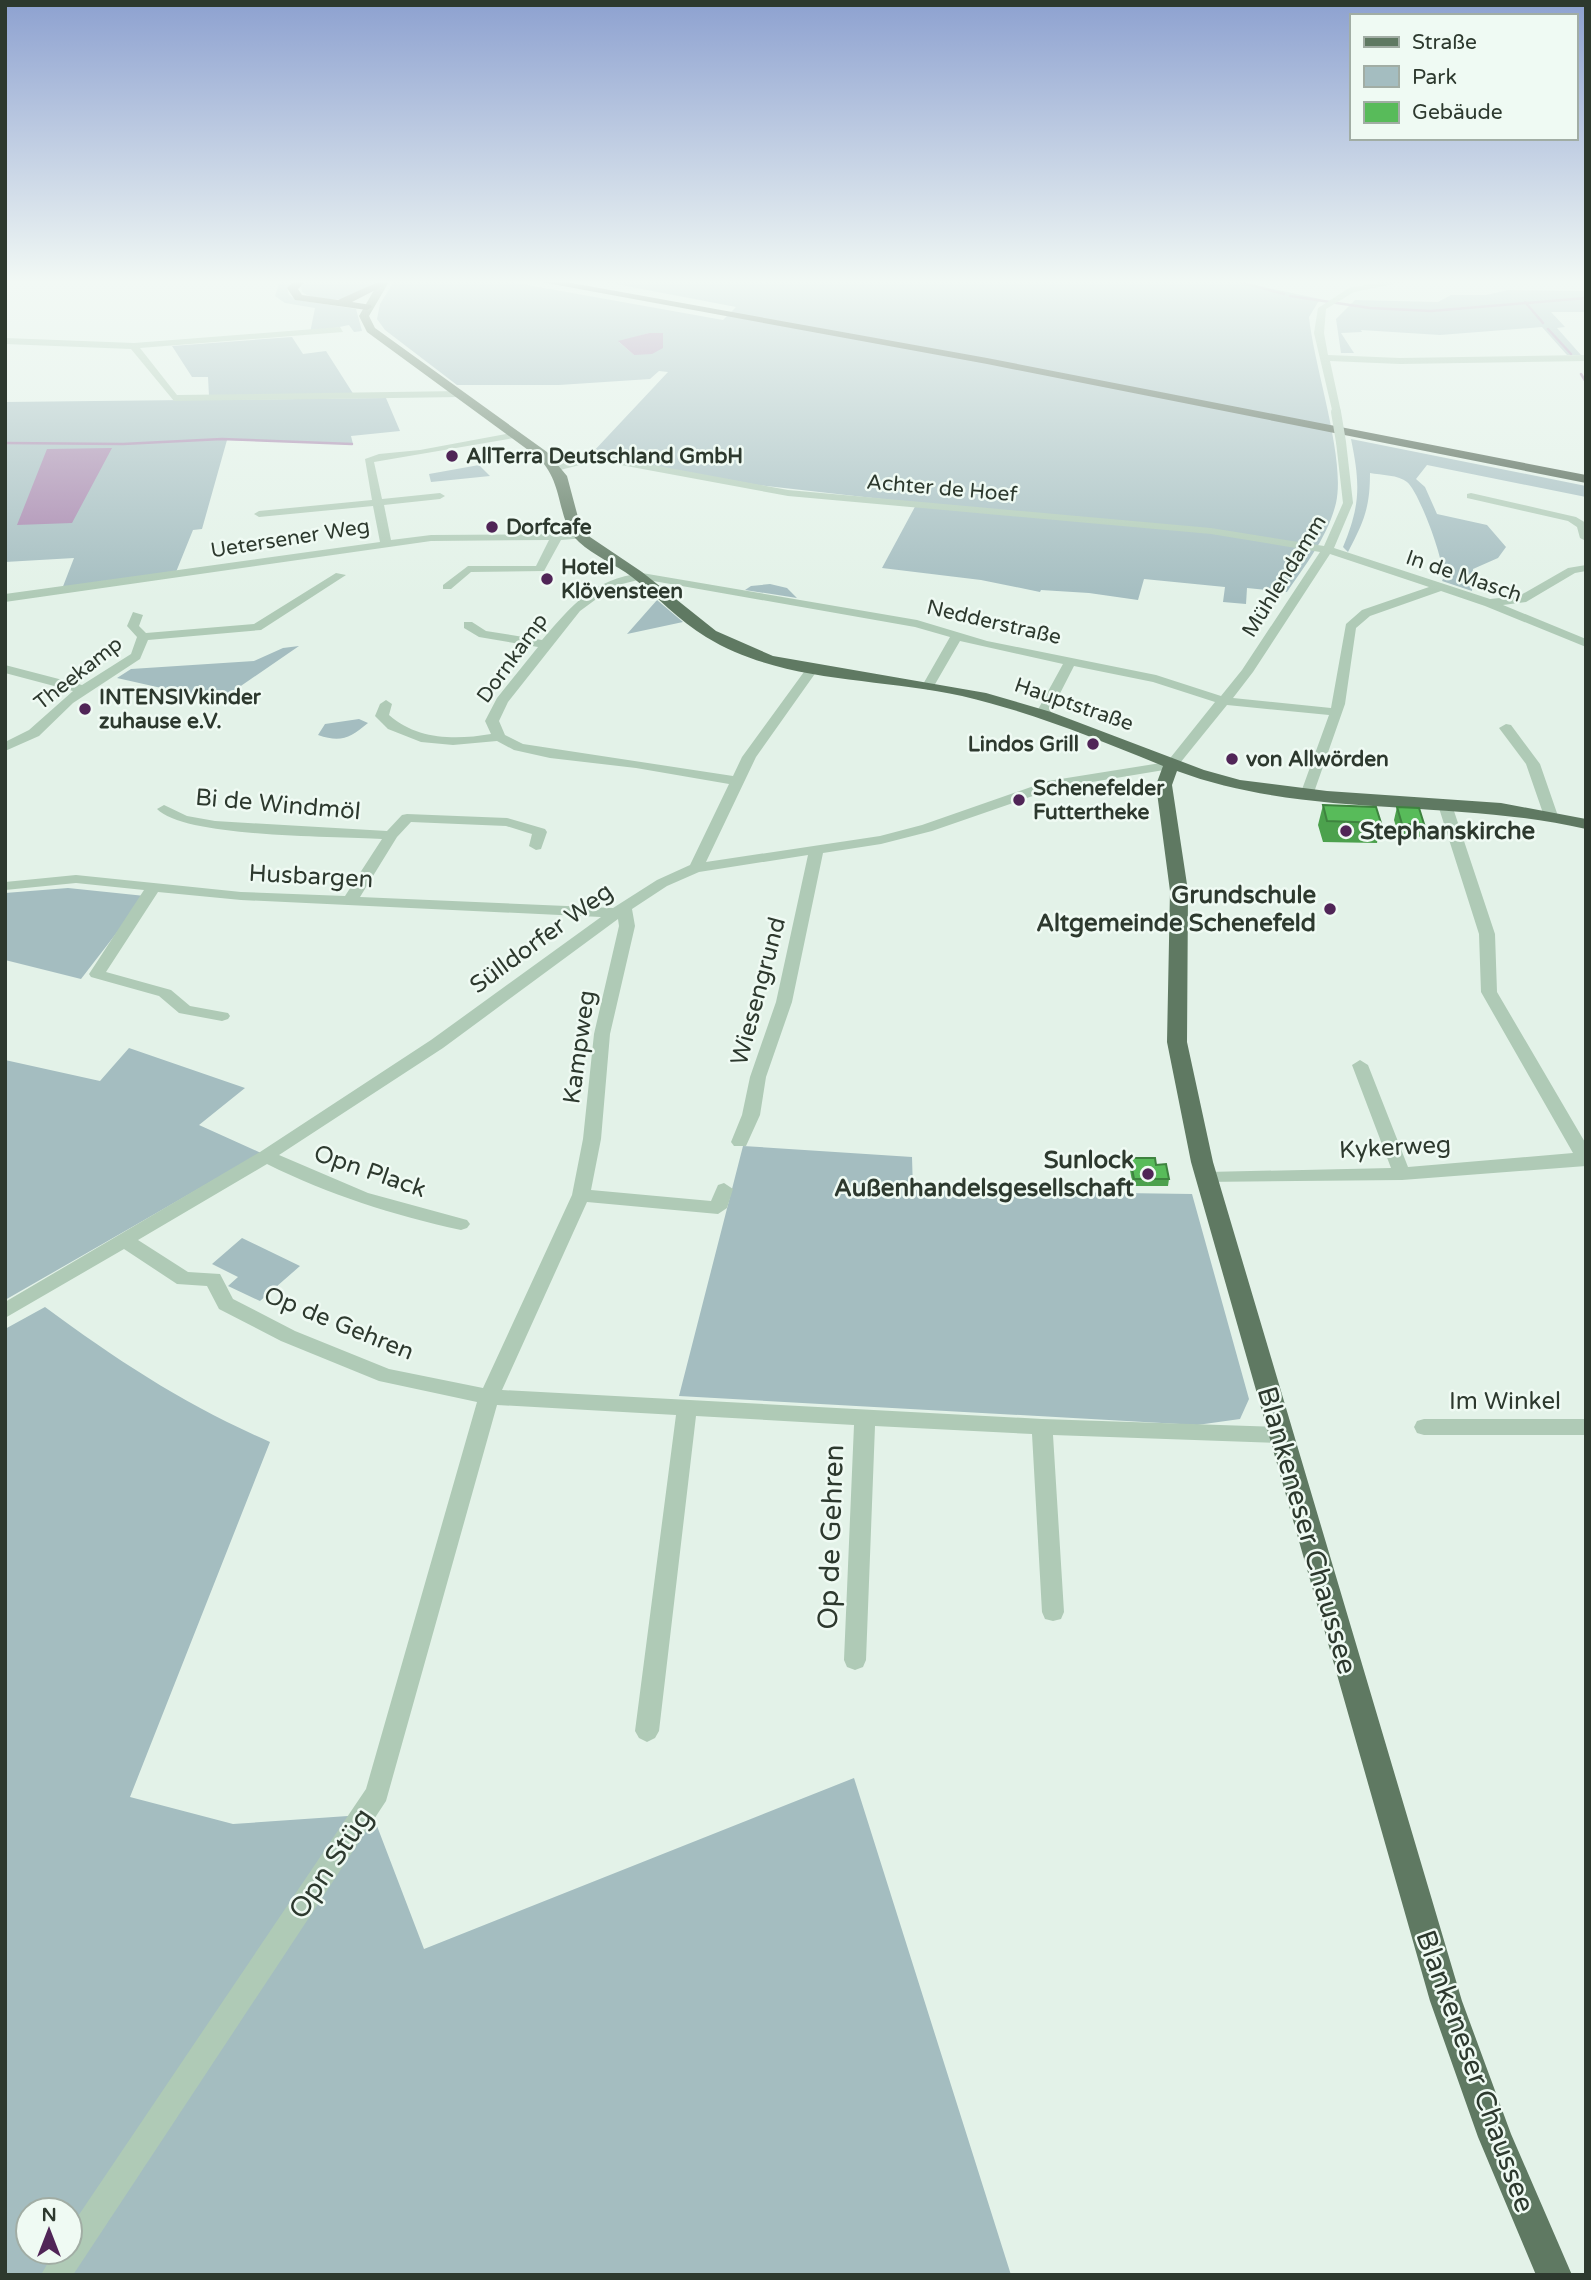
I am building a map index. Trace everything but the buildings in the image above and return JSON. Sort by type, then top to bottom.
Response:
[{"type":"highway","points":[[1116,386],[1586,479]]},
{"type":"highway","points":[[1149,386],[1586,472]]},
{"type":"main road","points":[[450,386],[556,468],[567,487],[573,519],[582,536]]},
{"type":"main road","name":"Hauptstraße","points":[[582,536],[642,576],[709,632],[749,652],[813,668],[981,696],[1042,715],[1171,765],[1238,784],[1307,795],[1551,816],[1586,824]]},
{"type":"main road","name":"Blankeneser Chaussee","points":[[1171,765],[1164,785],[1179,891],[1177,1042],[1186,1094],[1207,1178],[1446,2001],[1491,2126],[1554,2275]]},
{"type":"street","points":[[165,386],[174,398],[461,394]]},
{"type":"street","name":"Mühlendamm","points":[[1171,765],[1247,672],[1328,550],[1348,503],[1349,485],[1331,386]]},
{"type":"street","points":[[386,543],[367,464],[373,459],[516,435]]},
{"type":"street","name":"Achter de Hoef","points":[[556,468],[588,460],[610,460],[778,492],[1211,531],[1328,550]]},
{"type":"street","points":[[260,514],[440,496]]},
{"type":"street","points":[[1471,496],[1572,519],[1582,526],[1586,538]]},
{"type":"street","name":"Uetersener Weg","points":[[5,598],[386,543],[471,536],[582,536]]},
{"type":"street","points":[[447,587],[468,569],[540,569],[556,538]]},
{"type":"street","name":"In de Masch","points":[[1328,550],[1489,603],[1586,643]]},
{"type":"street","points":[[1489,603],[1522,599],[1572,570],[1586,568]]},
{"type":"street","points":[[143,637],[257,627],[340,575]]},
{"type":"street","name":"Nedderstraße","points":[[642,576],[916,624],[956,637],[1156,679],[1224,701],[1335,712]]},
{"type":"street","name":"Dornkamp","points":[[642,576],[600,586],[588,595],[545,644],[542,653],[495,712],[492,721],[499,737],[519,747],[550,754],[636,764],[736,781]]},
{"type":"street","points":[[1307,795],[1335,712],[1347,635],[1353,623],[1366,613],[1441,587]]},
{"type":"street","name":"Theekamp","points":[[5,747],[34,733],[68,700],[136,656],[143,637],[133,626],[137,615]]},
{"type":"street","points":[[468,625],[483,634],[545,644]]},
{"type":"street","points":[[928,686],[956,637]]},
{"type":"street","points":[[1042,715],[1070,660]]},
{"type":"street","points":[[696,868],[750,757],[813,668]]},
{"type":"street","points":[[5,670],[83,690]]},
{"type":"street","points":[[386,704],[383,716],[396,731],[453,741],[499,737]]},
{"type":"street","points":[[1506,728],[1533,764],[1551,816]]},
{"type":"street","name":"Sülldorfer Weg","points":[[5,1311],[266,1156],[437,1044],[620,911],[662,884],[696,868],[881,840],[927,828],[1053,784],[1171,765]]},
{"type":"street","points":[[1445,805],[1487,934],[1489,992],[1585,1159]]},
{"type":"street","name":"Bi de Windmöl","points":[[164,809],[183,819],[215,825],[391,835]]},
{"type":"street","name":"Bi de Windmöl","points":[[350,901],[391,835],[407,818],[508,822],[540,832],[536,846]]},
{"type":"street","name":"Wiesengrund","points":[[740,1142],[751,1115],[758,1077],[783,1002],[816,851]]},
{"type":"street","name":"Husbargen","points":[[5,886],[76,879],[241,896],[620,911]]},
{"type":"street","points":[[154,887],[97,974],[165,993],[185,1010],[222,1016]]},
{"type":"street","name":"Kampweg","points":[[489,1397],[581,1195],[592,1139],[602,1034],[627,926],[620,911]]},
{"type":"street","points":[[1360,1065],[1402,1174]]},
{"type":"street","name":"Opn Plack","points":[[266,1156],[316,1182],[401,1212],[461,1224]]},
{"type":"street","name":"Kykerweg","points":[[1207,1178],[1402,1174],[1585,1159]]},
{"type":"street","points":[[581,1195],[719,1208],[724,1189]]},
{"type":"street","name":"Op de Gehren","points":[[126,1241],[184,1279],[213,1279],[226,1304],[288,1336],[386,1376],[489,1397],[1042,1427],[1281,1435]]},
{"type":"street","name":"Opn Stüg","points":[[56,2275],[377,1793],[489,1397]]},
{"type":"street","points":[[646,1731],[687,1407]]},
{"type":"street","name":"Op de Gehren","points":[[855,1660],[864,1416]]},
{"type":"street","points":[[1042,1427],[1053,1612]]},
{"type":"street","name":"Im Winkel","points":[[1424,1427],[1586,1427]]},
{"type":"green space","points":[[208,386],[349,386],[354,395],[209,396]]},
{"type":"green space","points":[[654,386],[1322,386],[1337,462],[1338,484],[1336,503],[1322,538],[1287,592],[1247,588],[1246,604],[1223,602],[1225,587],[1144,579],[1138,600],[1089,593],[1040,592],[981,580],[882,568],[917,503],[758,485],[596,456],[592,453]]},
{"type":"green space","points":[[386,398],[400,431],[351,436],[353,444],[227,440],[202,529],[193,530],[176,572],[62,589],[74,558],[5,562],[5,402]]},
{"type":"green space","points":[[1351,439],[1586,486],[1586,497],[1427,465],[1416,479],[1425,487],[1437,514],[1487,525],[1506,547],[1498,558],[1473,569],[1472,591],[1442,581],[1437,548],[1419,500],[1407,482],[1399,478],[1370,473],[1369,496],[1362,523],[1348,552],[1343,547],[1353,518],[1357,493]]},
{"type":"green space","points":[[479,465],[490,476],[431,482],[429,474]]},
{"type":"green space","points":[[770,584],[787,588],[797,598],[745,590],[751,586]]},
{"type":"green space","points":[[657,600],[683,622],[627,634]]},
{"type":"green space","points":[[299,646],[219,701],[117,678],[131,669],[254,661],[283,648]]},
{"type":"green space","points":[[359,719],[368,723],[345,738],[333,739],[318,735],[325,724]]},
{"type":"green space","points":[[68,888],[145,896],[81,979],[5,960],[5,893]]},
{"type":"green space","points":[[129,1048],[245,1088],[199,1125],[261,1153],[5,1300],[5,1060],[100,1081]]},
{"type":"green space","points":[[743,1146],[912,1157],[913,1190],[1192,1194],[1249,1399],[1240,1419],[1197,1425],[679,1396]]},
{"type":"green space","points":[[242,1238],[300,1266],[260,1301],[228,1286],[238,1277],[212,1264]]},
{"type":"green space","points":[[45,1307],[154,1381],[209,1413],[270,1442],[130,1797],[233,1824],[348,1816],[377,1826],[424,1949],[854,1778],[1011,2275],[5,2275],[5,1329]]},
{"type":"shaded area","points":[[112,448],[72,523],[17,525],[47,449]]},
{"type":"waterway","points":[[5,443],[123,444],[222,439],[352,444]]},
{"type":"place","name":"AllTerra Deutschland GmbH","points":[[452,456]]},
{"type":"place","name":"Dorfcafe","points":[[492,527]]},
{"type":"place","name":"Hotel Klövensteen","points":[[547,579]]},
{"type":"place","name":"INTENSIVkinder zuhause e.V.","points":[[85,709]]},
{"type":"place","name":"Lindos Grill","points":[[1093,744]]},
{"type":"place","name":"von Allwörden","points":[[1232,759]]},
{"type":"place","name":"Schenefelder Futtertheke","points":[[1019,800]]},
{"type":"place","name":"Stephanskirche","points":[[1346,831]]},
{"type":"place","name":"Grundschule Altgemeinde Schenefeld","points":[[1330,909]]},
{"type":"place","name":"Sunlock Außenhandelsgesellschaft","points":[[1148,1174]]}]
